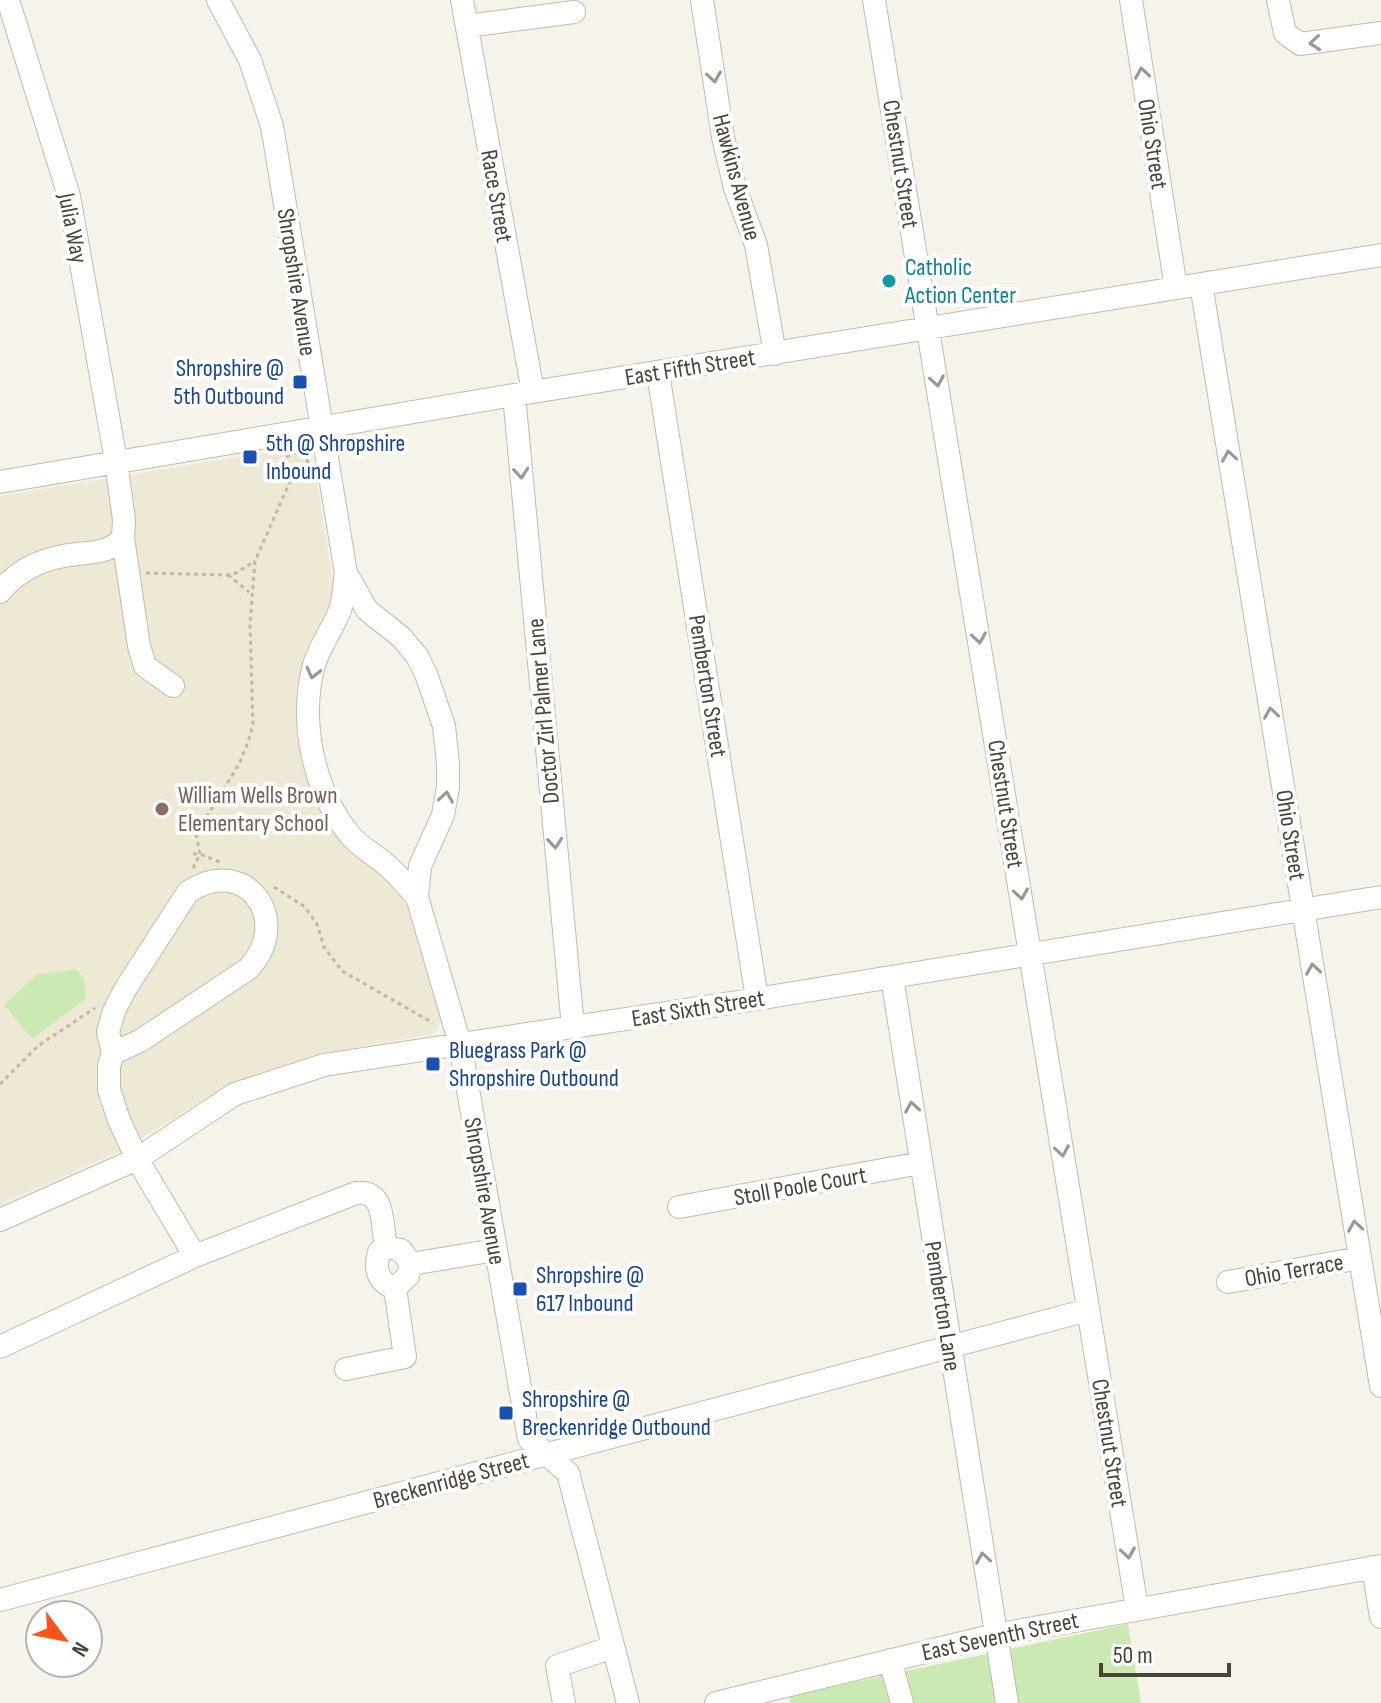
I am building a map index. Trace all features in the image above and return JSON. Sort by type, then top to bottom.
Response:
[{"type":"street","name":"Julia Way","points":[[8,0],[69,196],[116,461],[124,520],[123,538],[139,646],[145,666],[173,686]]},
{"type":"street","name":"Shropshire Avenue","points":[[218,0],[250,60],[272,126],[346,573],[341,608],[319,651],[308,692],[308,719],[318,775],[350,836],[382,861],[417,897]]},
{"type":"street","name":"Race Street","points":[[462,0],[524,394]]},
{"type":"street","name":"Hawkins Avenue","points":[[702,0],[723,137],[735,188],[756,245],[775,354]]},
{"type":"street","name":"Chestnut Street","points":[[874,0],[1137,1608]]},
{"type":"street","name":"Ohio Street","points":[[1131,0],[1176,288]]},
{"type":"street","points":[[1278,0],[1285,33],[1300,44],[1381,33]]},
{"type":"street","points":[[467,26],[574,12]]},
{"type":"street","name":"East Fifth Street","points":[[0,482],[1381,255]]},
{"type":"street","name":"Ohio Street","points":[[1201,284],[1381,1386]]},
{"type":"street","name":"Pemberton Street","points":[[658,373],[757,999]]},
{"type":"street","name":"Doctor Zirl Palmer Lane","points":[[524,394],[573,1027]]},
{"type":"street","points":[[0,592],[20,572],[47,559],[113,549],[123,538]]},
{"type":"street","name":"Shropshire Avenue","points":[[346,573],[367,610],[401,637],[417,656],[444,726],[448,787],[443,815],[420,866],[417,897],[460,1044],[529,1439],[568,1473],[628,1703]]},
{"type":"street","points":[[329,631],[345,618],[362,616],[383,622]]},
{"type":"street","points":[[382,861],[397,863],[412,858],[429,843]]},
{"type":"street","points":[[113,1053],[140,1041],[248,969],[259,958],[267,942],[268,922],[260,901],[250,889],[236,881],[217,879],[201,883],[188,892],[114,1011],[108,1032],[113,1053],[109,1066],[109,1090],[119,1120],[137,1159],[195,1256]]},
{"type":"street","name":"East Sixth Street","points":[[0,1220],[137,1159],[235,1094],[324,1065],[757,999],[1381,897]]},
{"type":"street","name":"Pemberton Lane","points":[[892,977],[1007,1703]]},
{"type":"street","name":"Stoll Poole Court","points":[[679,1207],[921,1163]]},
{"type":"street","points":[[0,1347],[195,1256],[356,1193],[366,1192],[380,1204],[386,1247]]},
{"type":"street","points":[[386,1247],[401,1250],[411,1264],[408,1276],[395,1288],[385,1283],[377,1271],[379,1252],[386,1247]]},
{"type":"street","points":[[411,1264],[495,1250]]},
{"type":"street","name":"Ohio Terrace","points":[[1228,1282],[1360,1258]]},
{"type":"street","points":[[346,1369],[405,1357],[395,1288]]},
{"type":"street","name":"Breckenridge Street","points":[[0,1600],[1088,1310]]},
{"type":"street","points":[[1377,1566],[1381,1617]]},
{"type":"street","name":"East Seventh Street","points":[[716,1703],[995,1635],[1377,1566]]},
{"type":"street","points":[[564,1703],[557,1666],[613,1647]]},
{"type":"street","points":[[890,1660],[902,1703]]},
{"type":"path","points":[[299,453],[306,458],[307,469],[303,475],[292,477],[285,471],[283,463],[291,454],[299,453]]},
{"type":"path","points":[[184,878],[194,868],[200,854],[196,834],[239,764],[253,725],[251,593],[255,561],[292,477]]},
{"type":"path","points":[[141,573],[228,575],[255,561]]},
{"type":"path","points":[[228,575],[251,593]]},
{"type":"path","points":[[193,854],[228,865]]},
{"type":"path","points":[[273,887],[305,907],[317,924],[324,947],[342,971],[440,1027]]},
{"type":"path","points":[[0,1084],[38,1046],[98,1004]]},
{"type":"shaded area","name":"William Wells Brown Elementary School","points":[[299,447],[314,463],[335,594],[302,671],[335,832],[355,856],[384,873],[398,888],[409,911],[442,1018],[434,1034],[313,1055],[232,1083],[119,1152],[0,1205],[0,496]]},
{"type":"green space","points":[[76,969],[84,979],[86,998],[32,1039],[4,1005],[36,975]]},
{"type":"green space","points":[[1128,1624],[1141,1703],[790,1703],[789,1696]]},
{"type":"place","name":"Catholic Action Center","points":[[889,281]]},
{"type":"place","name":"Shropshire @ 5th Outbound","points":[[300,382]]},
{"type":"place","name":"5th @ Shropshire Inbound","points":[[250,457]]},
{"type":"place","name":"William Wells Brown Elementary School","points":[[162,809]]},
{"type":"place","name":"Bluegrass Park @ Shropshire Outbound","points":[[433,1064]]},
{"type":"place","name":"Shropshire @ 617 Inbound","points":[[520,1289]]},
{"type":"place","name":"Shropshire @ Breckenridge Outbound","points":[[506,1413]]}]
